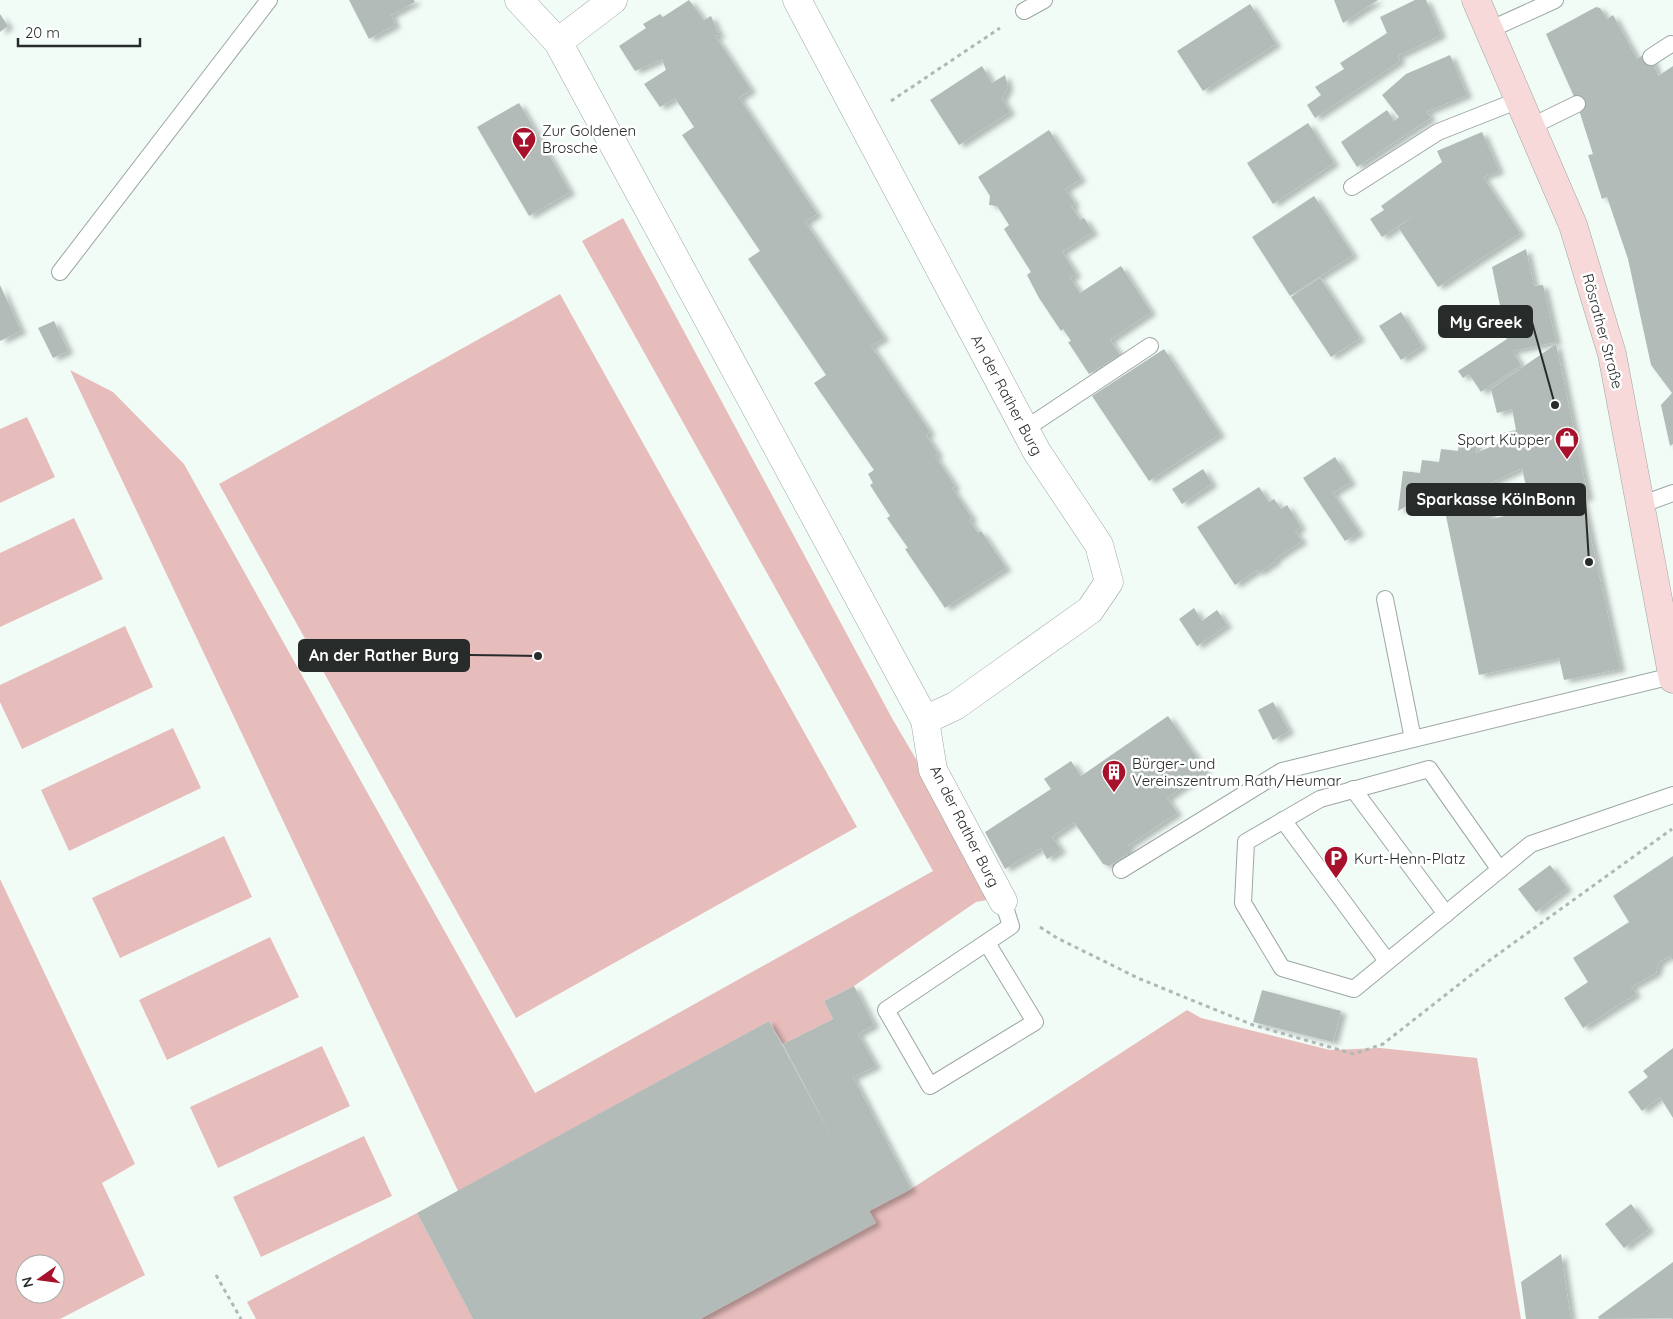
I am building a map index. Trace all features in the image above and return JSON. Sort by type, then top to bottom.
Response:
[{"type":"main road","name":"Rösrather Straße","points":[[1476,0],[1573,225],[1612,354],[1672,677]]},
{"type":"street","name":"An der Rather Burg","points":[[519,0],[558,42],[925,720],[933,770],[1002,901]]},
{"type":"street","points":[[558,42],[613,0]]},
{"type":"street","name":"An der Rather Burg","points":[[797,0],[1025,429],[1066,497],[1099,545],[1110,582],[1090,610],[955,706],[925,720]]},
{"type":"lane","points":[[60,272],[269,0]]},
{"type":"lane","points":[[1024,11],[1044,0]]},
{"type":"lane","points":[[1489,30],[1555,0]]},
{"type":"lane","points":[[1651,56],[1671,44]]},
{"type":"lane","points":[[1352,187],[1438,132],[1519,100]]},
{"type":"lane","points":[[1530,127],[1577,104]]},
{"type":"lane","points":[[1025,429],[1150,346]]},
{"type":"lane","points":[[1640,505],[1673,493]]},
{"type":"lane","points":[[1385,598],[1413,739]]},
{"type":"lane","points":[[1121,870],[1282,771],[1672,677]]},
{"type":"lane","points":[[1500,870],[1429,769],[1320,799],[1246,842],[1243,903],[1282,968],[1354,989],[1500,870],[1531,844],[1673,795]]},
{"type":"lane","points":[[1353,789],[1446,914]]},
{"type":"lane","points":[[1283,820],[1388,961]]},
{"type":"lane","points":[[987,943],[1035,1022],[930,1086],[886,1010],[1011,926],[1002,901]]},
{"type":"path","points":[[861,121],[1024,11]]},
{"type":"path","points":[[216,1275],[241,1319]]},
{"type":"shaded area","points":[[623,218],[893,720],[998,898],[976,902],[854,986],[824,1001],[833,1019],[783,1044],[769,1021],[458,1191],[70,370],[113,392],[184,464],[535,1093],[933,871],[582,241]]},
{"type":"shaded area","points":[[560,294],[857,827],[516,1018],[219,484]]},
{"type":"shaded area","points":[[27,417],[55,477],[0,503],[0,429]]},
{"type":"shaded area","points":[[74,518],[103,579],[0,627],[0,553]]},
{"type":"shaded area","points":[[125,626],[153,687],[22,749],[0,702],[0,685]]},
{"type":"shaded area","points":[[173,728],[201,788],[69,851],[41,790]]},
{"type":"shaded area","points":[[224,836],[252,897],[120,958],[92,898]]},
{"type":"shaded area","points":[[0,879],[135,1164],[102,1183],[145,1275],[60,1319],[0,1319]]},
{"type":"shaded area","points":[[270,937],[299,997],[167,1060],[139,1000]]},
{"type":"shaded area","points":[[1187,1010],[1201,1018],[1330,1050],[1380,1048],[1477,1058],[1521,1319],[700,1319],[875,1223],[869,1211],[911,1189]]},
{"type":"shaded area","points":[[322,1046],[350,1106],[218,1168],[190,1107]]},
{"type":"shaded area","points":[[364,1136],[392,1196],[261,1257],[233,1197]]},
{"type":"shaded area","points":[[417,1213],[473,1319],[256,1319],[247,1302]]},
{"type":"building","points":[[349,0],[414,0],[415,2],[391,15],[395,25],[369,39]]},
{"type":"building","points":[[689,0],[704,20],[711,16],[718,33],[721,32],[721,34],[715,36],[751,90],[739,98],[817,214],[805,222],[884,338],[871,346],[930,432],[926,435],[938,454],[935,456],[955,486],[952,488],[972,518],[969,520],[978,533],[981,531],[1006,568],[945,608],[905,549],[908,548],[887,518],[890,516],[870,485],[873,483],[868,474],[874,470],[814,383],[826,375],[748,259],[760,251],[682,135],[694,127],[675,98],[660,107],[644,84],[666,70],[662,59],[635,71],[619,46],[646,28],[643,24],[660,14],[663,17]]},
{"type":"building","points":[[1334,0],[1378,0],[1343,23]]},
{"type":"building","points":[[1415,0],[1426,0],[1441,35],[1398,56],[1400,61],[1315,118],[1307,105],[1321,95],[1315,87],[1344,69],[1340,63],[1387,33],[1380,17]]},
{"type":"building","points":[[1250,4],[1276,44],[1203,91],[1177,51]]},
{"type":"building","points":[[1596,7],[1600,8],[1607,19],[1613,15],[1637,59],[1649,51],[1658,76],[1673,66],[1673,444],[1670,446],[1661,405],[1672,393],[1651,365],[1628,259],[1607,197],[1602,199],[1588,155],[1593,154],[1576,101],[1546,34]]},
{"type":"building","points":[[0,14],[8,26],[0,32]]},
{"type":"building","points":[[1450,55],[1467,95],[1426,112],[1431,118],[1357,167],[1341,142],[1387,110],[1394,121],[1399,117],[1382,95],[1406,74]]},
{"type":"building","points":[[982,66],[992,83],[1005,75],[1008,87],[1002,99],[1010,112],[959,145],[930,100]]},
{"type":"building","name":"Zur Goldenen Brosche","points":[[519,103],[570,192],[529,216],[477,127]]},
{"type":"building","points":[[1308,123],[1334,163],[1273,204],[1247,163]]},
{"type":"building","points":[[1049,130],[1081,179],[1065,189],[1075,204],[1071,206],[1080,220],[1084,218],[1093,232],[1062,252],[1076,274],[1070,278],[1080,293],[1121,266],[1151,312],[1110,340],[1120,355],[1089,374],[1068,342],[1071,341],[1063,329],[1061,331],[1039,298],[1027,275],[1031,272],[1004,229],[1009,225],[997,206],[989,205],[990,196],[978,177]]},
{"type":"building","points":[[1482,132],[1499,171],[1483,177],[1520,233],[1438,287],[1398,227],[1419,212],[1382,237],[1370,219],[1384,210],[1381,206],[1442,162],[1437,151]]},
{"type":"building","points":[[1314,196],[1353,255],[1290,296],[1252,237]]},
{"type":"building","points":[[1526,249],[1534,286],[1543,285],[1556,342],[1512,351],[1521,365],[1481,392],[1469,374],[1463,378],[1458,371],[1507,339],[1492,267]]},
{"type":"building","points":[[1320,278],[1360,338],[1331,357],[1291,297]]},
{"type":"building","points":[[0,285],[21,331],[0,341]]},
{"type":"building","points":[[1401,312],[1422,346],[1401,360],[1379,326]]},
{"type":"building","points":[[54,321],[68,351],[53,358],[38,328]]},
{"type":"building","points":[[1556,344],[1588,497],[1582,499],[1620,669],[1564,680],[1559,658],[1479,675],[1440,487],[1398,511],[1403,471],[1420,473],[1422,460],[1439,462],[1441,449],[1458,451],[1459,441],[1477,443],[1476,453],[1504,441],[1503,433],[1516,430],[1512,409],[1497,413],[1491,389]],"holes":[[[1522,468],[1531,510],[1491,519],[1487,499],[1491,498],[1488,484]]]},
{"type":"building","points":[[1164,349],[1220,434],[1149,481],[1092,396]]},
{"type":"building","points":[[1335,457],[1351,482],[1333,493],[1359,532],[1345,541],[1303,478]]},
{"type":"building","points":[[1203,469],[1212,484],[1182,504],[1172,489]]},
{"type":"building","points":[[1259,487],[1269,502],[1274,499],[1281,509],[1287,505],[1301,527],[1295,531],[1302,541],[1258,573],[1257,570],[1235,585],[1197,527]]},
{"type":"building","points":[[1194,608],[1202,621],[1217,610],[1227,625],[1197,646],[1179,619]]},
{"type":"building","points":[[1273,702],[1289,731],[1273,740],[1258,710]]},
{"type":"building","name":"Bürger- und Vereinszentrum Rath/Heumar","points":[[1168,716],[1206,771],[1167,798],[1177,813],[1128,846],[1128,854],[1109,866],[1103,864],[1074,822],[1052,837],[1061,850],[1047,859],[1041,848],[1005,869],[985,832],[1051,789],[1044,779],[1071,761],[1081,776]]},
{"type":"building","points":[[1673,856],[1673,960],[1670,956],[1659,962],[1656,973],[1631,987],[1636,994],[1583,1028],[1564,998],[1588,982],[1573,958],[1629,922],[1613,896]]},
{"type":"building","points":[[1550,865],[1567,888],[1536,912],[1518,889]]},
{"type":"building","points":[[854,986],[874,1025],[858,1034],[876,1066],[853,1077],[911,1189],[869,1211],[876,1223],[700,1319],[473,1319],[417,1213],[769,1021],[836,1145],[783,1044],[833,1019],[824,1001]]},
{"type":"building","points":[[1262,990],[1341,1011],[1333,1042],[1253,1022]]},
{"type":"building","points":[[1673,1048],[1673,1118],[1660,1097],[1642,1111],[1628,1092],[1648,1077],[1643,1071]]},
{"type":"building","points":[[1631,1204],[1649,1229],[1624,1248],[1605,1224]]},
{"type":"building","points":[[1561,1254],[1571,1319],[1526,1319],[1521,1282]]},
{"type":"building","points":[[1673,1262],[1673,1318],[1599,1319],[1598,1317]]},
{"type":"place","name":"Zur Goldenen Brosche","points":[[524,160]]},
{"type":"place","name":"My Greek","points":[[1555,405]]},
{"type":"place","name":"Sport Küpper","points":[[1567,460]]},
{"type":"place","name":"Sparkasse KölnBonn","points":[[1589,562]]},
{"type":"place","name":"An der Rather Burg","points":[[538,656]]},
{"type":"place","name":"Bürger- und Vereinszentrum Rath/Heumar","points":[[1114,793]]},
{"type":"place","name":"Kurt-Henn-Platz","points":[[1336,879]]}]
